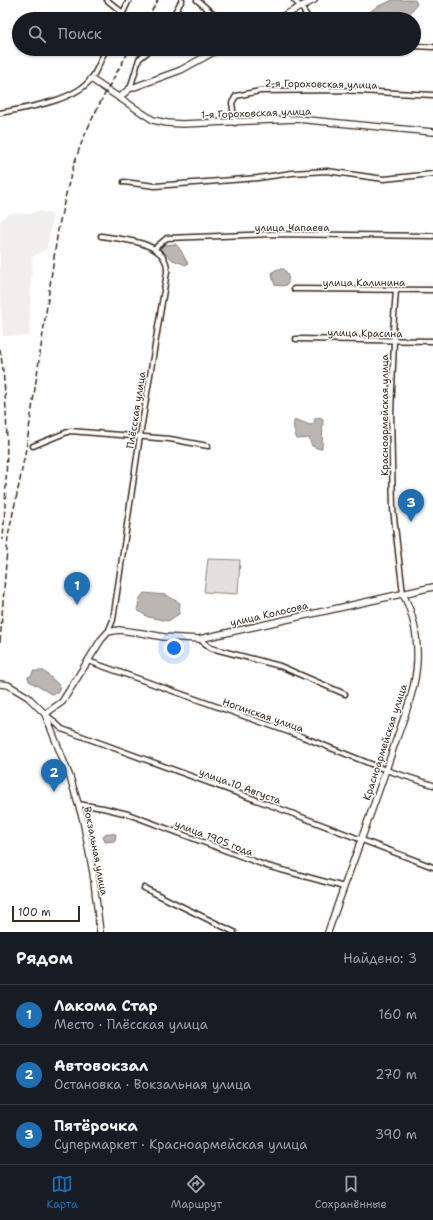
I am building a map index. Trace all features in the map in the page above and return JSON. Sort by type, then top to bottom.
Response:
[{"type":"main road","points":[[291,12],[314,0]]},
{"type":"main road","points":[[119,98],[130,89],[181,70],[206,56]]},
{"type":"main road","name":"1-я Гороховская улица","points":[[91,79],[153,120],[167,123],[235,123],[297,119],[433,132]]},
{"type":"main road","name":"улица Колосова","points":[[108,632],[119,630],[164,638],[199,639],[433,587]]},
{"type":"main road","name":"Красноармейская улица","points":[[328,932],[386,770],[415,678],[417,662],[414,621],[403,594]]},
{"type":"main road","points":[[45,714],[62,702],[101,640],[108,632]]},
{"type":"main road","name":"Вокзальная улица","points":[[0,684],[8,685],[28,697],[45,714],[70,777],[83,820],[100,932]]},
{"type":"street","points":[[107,0],[122,12]]},
{"type":"street","points":[[123,12],[129,0]]},
{"type":"street","points":[[174,12],[182,0]]},
{"type":"street","points":[[197,0],[212,12]]},
{"type":"street","points":[[294,0],[304,12]]},
{"type":"street","points":[[421,46],[433,47]]},
{"type":"street","points":[[0,113],[54,101],[82,89],[91,79],[102,56]]},
{"type":"street","points":[[130,89],[139,59],[143,56]]},
{"type":"street","name":"2-я Гороховская улица","points":[[235,123],[232,103],[236,96],[260,91],[340,90],[433,95]]},
{"type":"street","points":[[124,182],[155,186],[327,171],[384,179],[433,174]]},
{"type":"street","name":"улица Чапаева","points":[[155,248],[167,238],[206,236],[271,234],[433,236]]},
{"type":"street","points":[[101,236],[142,243],[155,248]]},
{"type":"street","name":"Плёсская улица","points":[[108,632],[113,620],[140,436],[167,272],[166,262],[155,248]]},
{"type":"street","name":"улица Калинина","points":[[294,289],[433,290]]},
{"type":"street","name":"Красноармейская улица","points":[[396,290],[393,331],[394,341],[391,414],[393,509],[403,594]]},
{"type":"street","name":"улица Красина","points":[[296,339],[433,341]]},
{"type":"street","points":[[33,446],[70,431],[170,439],[208,446]]},
{"type":"street","points":[[199,639],[211,648],[280,666],[345,694]]},
{"type":"street","name":"Ногинская улица","points":[[88,661],[303,738],[386,770],[433,785]]},
{"type":"street","name":"улица 10 Августа","points":[[45,714],[62,729],[270,804],[433,867]]},
{"type":"street","name":"улица 1905 года","points":[[78,804],[128,814],[267,866],[344,887]]},
{"type":"street","points":[[144,888],[234,932]]},
{"type":"shaded area","points":[[392,0],[415,0],[417,4],[411,12],[370,12]]},
{"type":"shaded area","points":[[38,211],[53,214],[47,248],[32,257],[29,336],[3,336],[0,290],[0,221],[9,213],[30,214]]},
{"type":"shaded area","points":[[175,244],[179,247],[188,263],[186,265],[173,260],[161,250],[163,245]]},
{"type":"shaded area","points":[[278,269],[284,269],[287,273],[287,285],[275,285],[272,272]]},
{"type":"shaded area","points":[[320,417],[323,419],[322,448],[320,449],[312,446],[309,438],[297,439],[294,433],[294,421],[297,420],[310,425],[314,423],[315,419]]},
{"type":"shaded area","points":[[208,559],[240,560],[238,594],[204,592]]},
{"type":"shaded area","points":[[144,593],[166,595],[180,603],[179,614],[168,621],[148,617],[137,610],[140,598]]},
{"type":"shaded area","points":[[33,671],[44,671],[60,686],[58,693],[51,694],[29,681],[28,677],[32,675]]},
{"type":"shaded area","points":[[106,833],[116,834],[115,841],[105,842],[103,837]]},
{"type":"railway","points":[[151,12],[158,0]]},
{"type":"railway","points":[[0,642],[8,536],[27,443],[60,220],[73,167],[85,134],[103,97],[126,56]]},
{"type":"railway","points":[[0,349],[5,397],[7,444],[3,540]]},
{"type":"place","name":"Пятёрочка","points":[[411,522]]},
{"type":"place","name":"Лакома Стар","points":[[77,605]]},
{"type":"place","name":"Автовокзал","points":[[54,792]]}]
